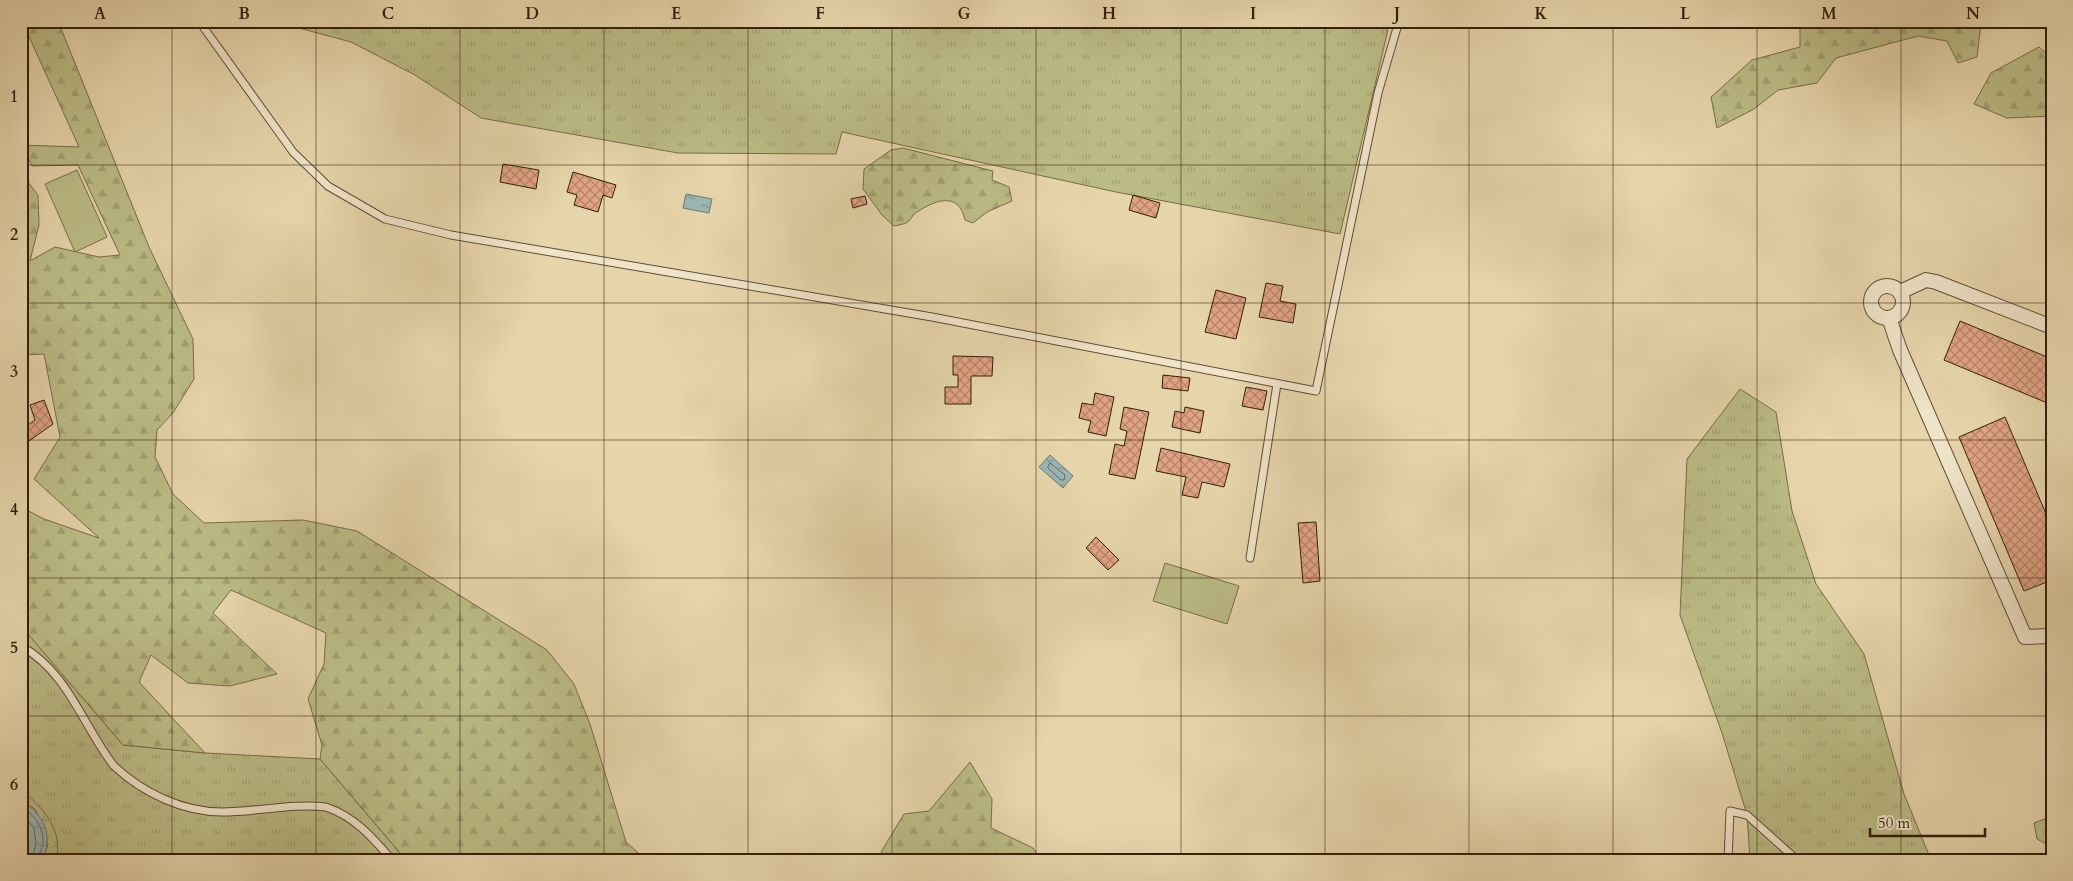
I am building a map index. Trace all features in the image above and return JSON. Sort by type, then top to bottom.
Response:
[{"type":"street","points":[[1900,292],[1918,282],[1926,280],[1936,282],[2052,327]]},
{"type":"street","points":[[1885,286],[1896,288],[1900,292],[1903,303],[1902,308],[1894,317],[1889,318],[1883,318],[1874,312],[1870,301],[1879,288],[1885,286]]},
{"type":"street","points":[[1889,318],[1900,350],[2025,637],[2049,636],[2052,631]]},
{"type":"lane","points":[[199,21],[293,152],[328,186],[386,219],[451,235],[932,317],[1316,391],[1378,93],[1399,21]]},
{"type":"lane","points":[[1250,558],[1277,384]]},
{"type":"lane","points":[[21,646],[48,666],[69,692],[114,766],[125,776],[150,792],[172,802],[210,811],[326,807],[341,812],[355,821],[392,860]]},
{"type":"lane","points":[[1728,860],[1730,811],[1747,815],[1797,860]]},
{"type":"green space","points":[[22,21],[58,21],[149,247],[193,339],[194,379],[173,413],[157,430],[155,457],[173,494],[204,523],[303,520],[357,531],[547,650],[574,684],[590,724],[626,842],[646,860],[406,860],[320,759],[322,745],[308,699],[324,664],[326,633],[231,590],[213,613],[277,674],[230,686],[188,683],[151,655],[139,682],[205,753],[123,745],[21,626],[21,507],[44,519],[99,538],[34,479],[60,437],[44,354],[21,355],[21,173],[38,195],[39,225],[30,261],[55,247],[99,257],[120,255],[78,165],[32,166],[21,145],[79,147]]},
{"type":"green space","points":[[273,21],[1390,21],[1340,234],[1116,192],[842,132],[836,154],[678,153],[481,118],[415,75],[351,42]]},
{"type":"green space","points":[[1806,21],[1852,21],[1856,24],[1863,21],[1978,21],[1981,24],[1977,57],[1958,63],[1947,41],[1918,36],[1836,58],[1817,83],[1778,90],[1754,109],[1717,128],[1711,97],[1752,60],[1800,47],[1800,28]]},
{"type":"green space","points":[[2039,47],[2052,58],[2052,116],[2007,118],[1974,104],[1991,73]]},
{"type":"green space","points":[[903,148],[993,171],[992,180],[1009,187],[1012,201],[987,212],[973,223],[965,220],[958,205],[946,201],[939,202],[931,204],[916,213],[908,222],[894,226],[882,215],[863,189],[864,169],[891,150]]},
{"type":"green space","points":[[77,170],[107,237],[75,252],[45,184]]},
{"type":"green space","points":[[1740,389],[1776,412],[1792,511],[1816,584],[1864,654],[1904,794],[1931,860],[1750,860],[1747,815],[1722,733],[1680,615],[1687,459]]},
{"type":"green space","points":[[1165,563],[1239,586],[1227,624],[1153,601]]},
{"type":"green space","points":[[21,626],[123,745],[205,753],[320,759],[406,860],[21,860]]},
{"type":"green space","points":[[970,762],[992,799],[991,828],[1033,848],[1041,860],[884,860],[881,852],[904,814],[929,811]]},
{"type":"green space","points":[[21,790],[37,804],[50,820],[57,839],[56,860],[43,860],[48,844],[36,810],[21,799]]},
{"type":"green space","points":[[2052,816],[2052,847],[2037,839],[2034,823]]},
{"type":"water","points":[[686,194],[712,199],[709,213],[683,208]]},
{"type":"water","points":[[1050,455],[1073,476],[1063,488],[1039,467]]},
{"type":"water","points":[[21,799],[36,812],[44,825],[47,841],[43,860],[21,860]]},
{"type":"building","points":[[503,164],[539,170],[536,189],[500,182]]},
{"type":"building","points":[[573,172],[616,185],[612,198],[603,195],[598,212],[574,205],[577,195],[567,192]]},
{"type":"building","points":[[1133,195],[1160,203],[1156,218],[1129,210]]},
{"type":"building","points":[[865,196],[867,204],[853,208],[851,199]]},
{"type":"building","points":[[1266,283],[1283,286],[1280,301],[1296,304],[1293,323],[1259,317]]},
{"type":"building","points":[[1216,290],[1246,298],[1236,339],[1205,332]]},
{"type":"building","points":[[1960,321],[2052,359],[2052,405],[1944,360]]},
{"type":"building","points":[[953,356],[993,357],[992,376],[971,376],[971,404],[945,404],[945,387],[958,387],[958,375],[953,375]]},
{"type":"building","points":[[1163,375],[1190,378],[1188,391],[1162,388]]},
{"type":"building","points":[[1246,387],[1267,391],[1263,410],[1242,406]]},
{"type":"building","points":[[1095,393],[1114,397],[1106,436],[1088,432],[1091,421],[1079,418],[1082,403],[1093,405]]},
{"type":"building","points":[[44,400],[53,424],[29,441],[21,430],[35,420],[30,405]]},
{"type":"building","points":[[1124,407],[1149,412],[1135,479],[1109,474],[1115,444],[1124,446],[1127,431],[1120,429]]},
{"type":"building","points":[[1185,407],[1204,411],[1200,433],[1172,427],[1175,411],[1184,413]]},
{"type":"building","points":[[2005,417],[2052,528],[2052,580],[2024,591],[1959,437]]},
{"type":"building","points":[[1161,448],[1230,464],[1224,487],[1202,482],[1198,498],[1182,495],[1186,477],[1156,471]]},
{"type":"building","points":[[1316,522],[1320,581],[1303,583],[1298,523]]},
{"type":"building","points":[[1096,537],[1119,560],[1108,570],[1086,548]]}]
